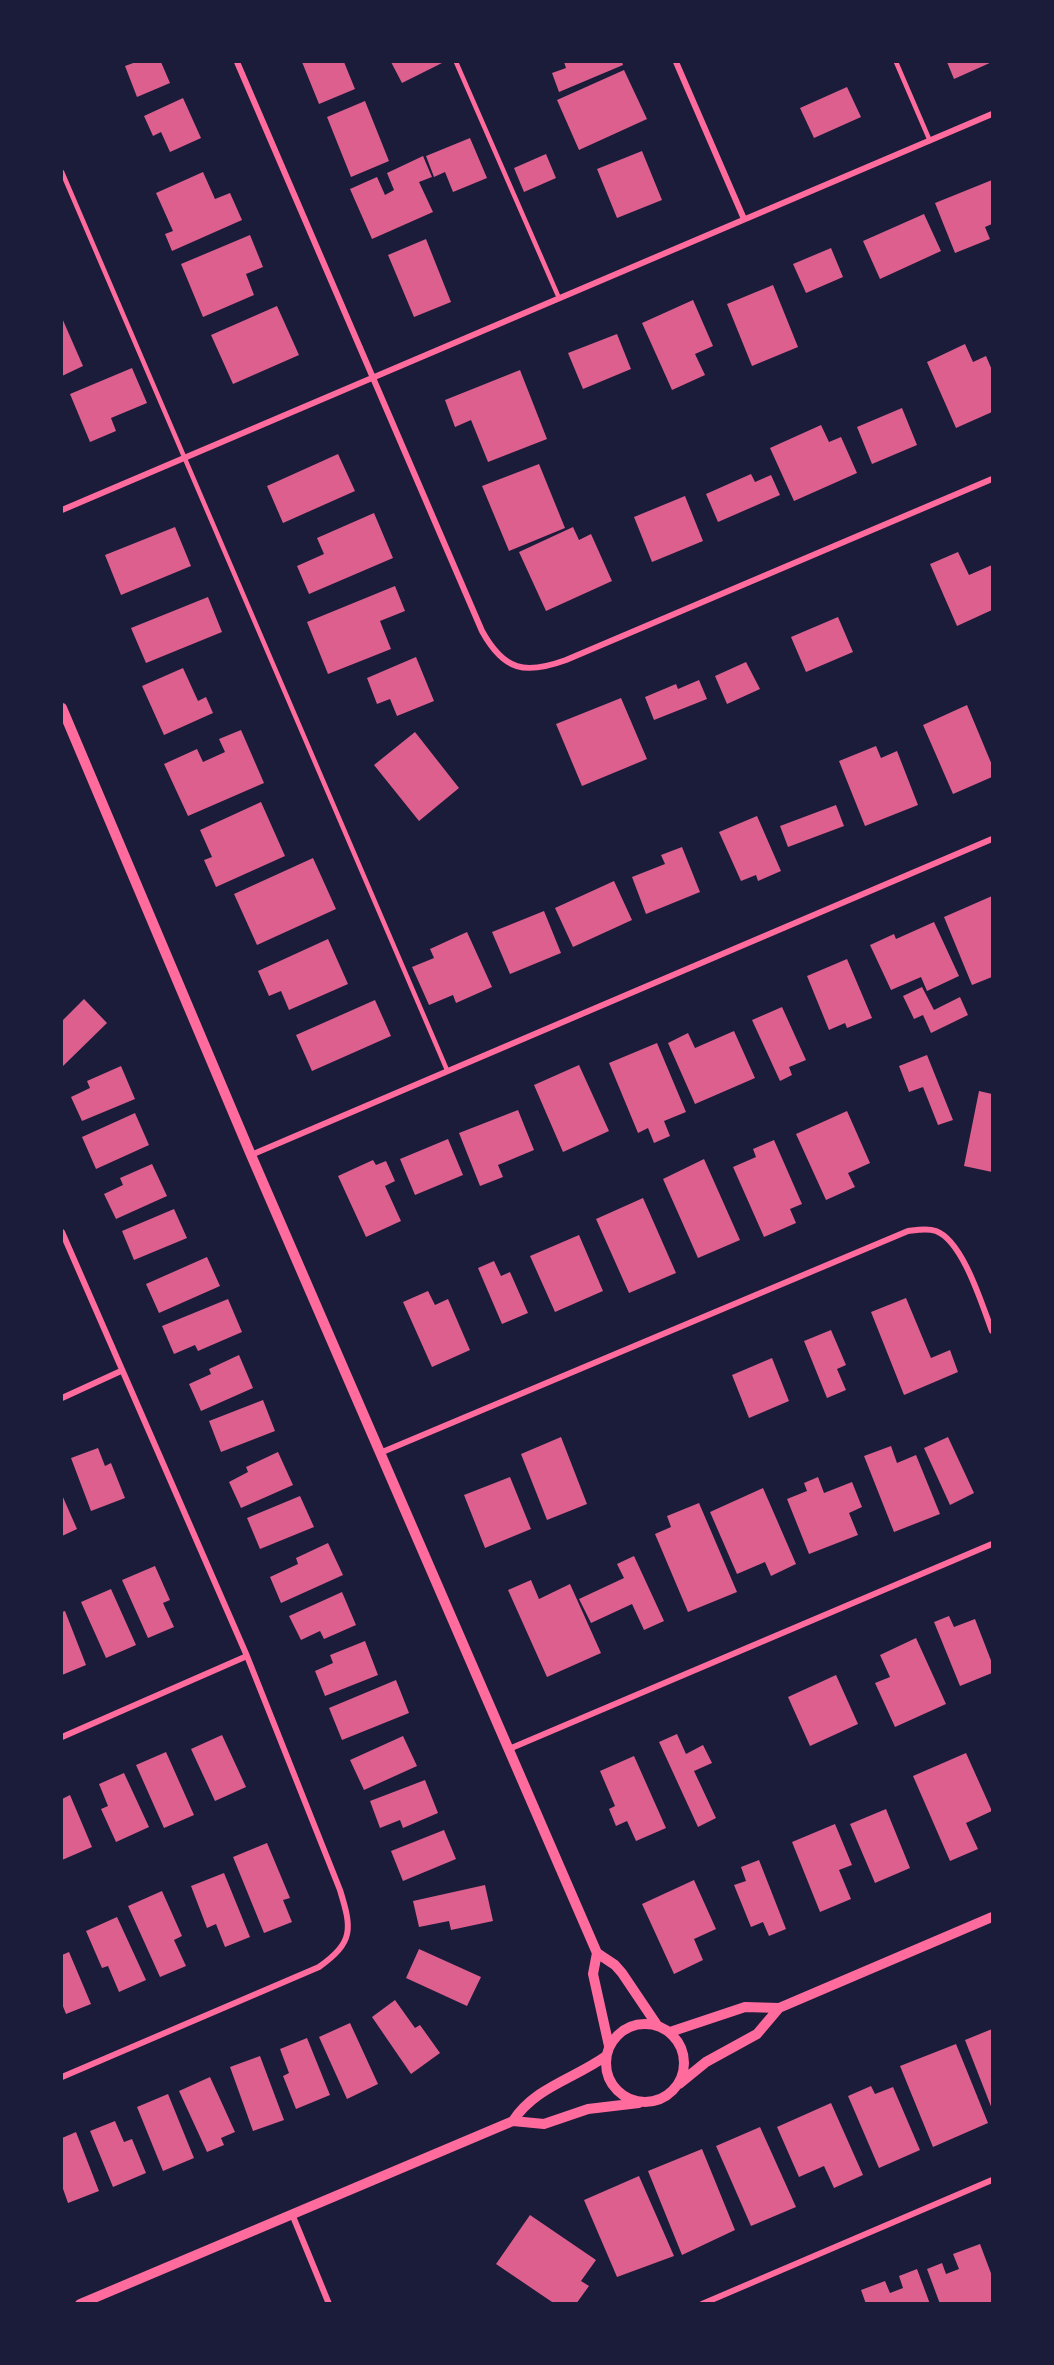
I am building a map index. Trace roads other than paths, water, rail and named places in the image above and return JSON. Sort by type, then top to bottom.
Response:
[{"type":"street","points":[[237,62],[482,632],[491,648],[504,662],[517,668],[534,669],[566,660],[993,479]]},
{"type":"street","points":[[676,62],[744,219]]},
{"type":"street","points":[[62,510],[993,114]]},
{"type":"street","points":[[62,708],[251,1155],[597,1953],[615,1965],[657,2025],[670,2032],[681,2048],[684,2058],[682,2078],[676,2086]]},
{"type":"street","points":[[251,1155],[993,839]]},
{"type":"street","points":[[380,1453],[893,1236],[922,1229],[935,1231],[946,1237],[962,1259],[993,1331]]},
{"type":"street","points":[[62,1232],[247,1656],[340,1890],[348,1923],[346,1941],[335,1956],[304,1974],[62,2077]]},
{"type":"street","points":[[62,1398],[122,1371]]},
{"type":"street","points":[[509,1749],[993,1544]]},
{"type":"street","points":[[62,1737],[247,1656]]},
{"type":"street","points":[[670,2032],[745,2007],[779,2008],[993,1917]]},
{"type":"street","points":[[597,1953],[593,1974],[601,1998],[607,2051],[607,2077],[620,2094],[640,2103]]},
{"type":"street","points":[[80,2304],[513,2121],[544,2124],[600,2107],[660,2099],[706,2062],[757,2034],[779,2008]]},
{"type":"street","points":[[513,2121],[532,2097],[576,2075],[607,2051],[624,2030],[634,2025],[657,2025]]},
{"type":"street","points":[[702,2304],[993,2180]]},
{"type":"street","points":[[291,2214],[329,2304]]},
{"type":"lane","points":[[456,62],[559,298]]},
{"type":"lane","points":[[896,62],[930,141]]},
{"type":"lane","points":[[62,172],[447,1070]]}]
